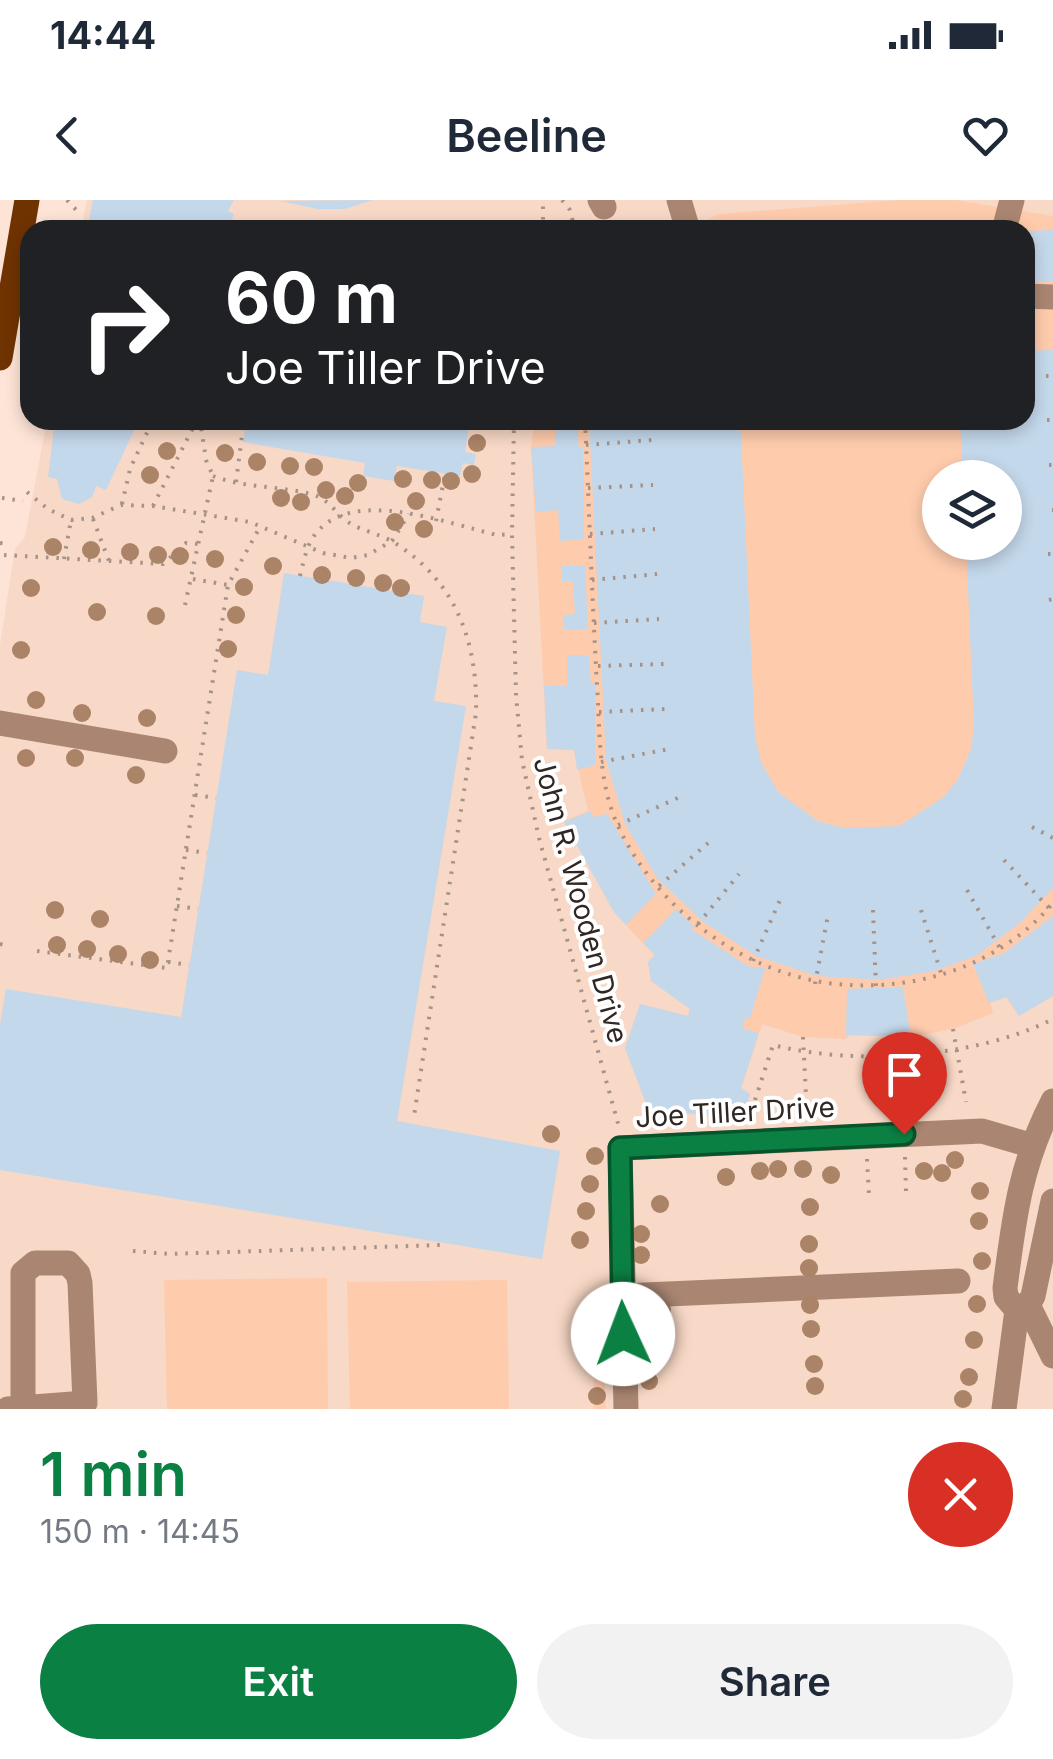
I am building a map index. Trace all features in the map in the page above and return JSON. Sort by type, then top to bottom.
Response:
[{"type":"main road","points":[[0,358],[4,312],[20,231]]},
{"type":"street","points":[[0,723],[165,751]]},
{"type":"street","points":[[1053,1101],[1030,1145],[1018,1192],[1005,1288],[1006,1297],[1022,1308],[1053,1356]]},
{"type":"street","name":"Joe Tiller Drive","points":[[620,1148],[982,1131],[1030,1145]]},
{"type":"street","points":[[620,1148],[626,1409]]},
{"type":"street","points":[[1004,1409],[1022,1308],[1053,1200]]},
{"type":"street","points":[[36,1263],[68,1264],[78,1274],[85,1406],[15,1407],[22,1283],[27,1267],[36,1263]]},
{"type":"street","points":[[622,1296],[958,1282]]},
{"type":"path","points":[[67,200],[80,214]]},
{"type":"path","points":[[121,505],[130,469],[148,430]]},
{"type":"path","points":[[153,506],[193,430]]},
{"type":"path","points":[[185,605],[213,476],[200,430]]},
{"type":"path","points":[[236,482],[243,430]]},
{"type":"path","name":"John R. Wooden Drive","points":[[514,430],[512,534],[516,694],[522,760],[538,838],[617,1112],[620,1148]]},
{"type":"path","points":[[585,430],[601,762],[618,826],[658,888],[697,926],[753,961],[815,984],[876,986],[942,976],[1001,950],[1051,906],[1004,860]]},
{"type":"path","points":[[586,444],[652,440]]},
{"type":"path","points":[[436,520],[445,474]]},
{"type":"path","points":[[213,476],[325,499],[342,516],[392,541],[439,578],[468,634],[477,690],[414,1116]]},
{"type":"path","points":[[588,488],[653,484]]},
{"type":"path","points":[[27,492],[70,520],[92,518],[121,505],[208,513],[262,526],[336,557],[351,558],[368,556],[392,541],[410,514]]},
{"type":"path","points":[[2,498],[22,501]]},
{"type":"path","points":[[300,576],[308,545],[324,525],[370,510],[410,514],[497,535],[512,534]]},
{"type":"path","points":[[92,518],[109,562]]},
{"type":"path","points":[[64,559],[70,520]]},
{"type":"path","points":[[37,950],[164,970],[228,586],[262,526]]},
{"type":"path","points":[[590,534],[655,529]]},
{"type":"path","points":[[0,543],[7,544]]},
{"type":"path","points":[[4,556],[163,564],[186,543],[200,544]]},
{"type":"path","points":[[592,580],[657,574]]},
{"type":"path","points":[[192,579],[228,586]]},
{"type":"path","points":[[594,623],[659,619]]},
{"type":"path","points":[[596,666],[664,664]]},
{"type":"path","points":[[599,712],[666,709]]},
{"type":"path","points":[[601,762],[669,750]]},
{"type":"path","points":[[195,795],[216,798]]},
{"type":"path","points":[[618,826],[682,796]]},
{"type":"path","points":[[1032,827],[1053,838]]},
{"type":"path","points":[[658,888],[708,843]]},
{"type":"path","points":[[186,850],[208,854]]},
{"type":"path","points":[[697,926],[739,874]]},
{"type":"path","points":[[967,890],[1001,950]]},
{"type":"path","points":[[753,961],[780,900]]},
{"type":"path","points":[[177,906],[198,909]]},
{"type":"path","points":[[873,910],[876,986]]},
{"type":"path","points":[[921,910],[942,976]]},
{"type":"path","points":[[815,984],[828,916]]},
{"type":"path","points":[[168,962],[189,965]]},
{"type":"path","points":[[755,1100],[773,1044],[804,1053],[845,1056],[956,1050],[1028,1032],[1053,1020]]},
{"type":"path","points":[[952,1029],[966,1102]]},
{"type":"path","points":[[803,1037],[806,1096]]},
{"type":"path","points":[[905,1161],[906,1192]]},
{"type":"path","points":[[867,1162],[868,1194]]},
{"type":"path","points":[[132,1250],[169,1254],[440,1245]]},
{"type":"shaded area","points":[[87,200],[1053,200],[1053,1409],[0,1409],[0,645],[15,549],[25,537],[45,430],[1035,430],[1035,220],[83,220]]},
{"type":"shaded area","points":[[900,200],[955,200],[1053,216],[1053,996],[1019,1016],[1006,997],[990,1003],[993,1013],[953,1029],[916,1036],[914,1031],[849,1035],[847,1039],[803,1037],[762,1024],[741,1088],[750,1094],[742,1119],[648,1109],[625,1048],[640,1004],[688,1016],[690,1009],[651,981],[648,962],[654,955],[614,912],[564,821],[588,811],[574,750],[547,749],[531,447],[534,430],[1035,430],[1035,220],[707,220],[719,214]]},
{"type":"shaded area","points":[[327,1278],[328,1409],[167,1409],[164,1280]]},
{"type":"shaded area","points":[[507,1280],[509,1409],[350,1409],[347,1282]]},
{"type":"shaded area","points":[[592,1302],[602,1302],[606,1409],[594,1409]]},
{"type":"building","points":[[93,200],[234,200],[228,211],[234,214],[231,220],[89,220]]},
{"type":"building","points":[[373,200],[344,209],[318,209],[280,201]]},
{"type":"building","points":[[1053,230],[1053,281],[1035,282],[1035,231]]},
{"type":"building","points":[[1053,350],[1053,888],[1021,922],[976,956],[934,971],[879,980],[817,976],[756,956],[702,921],[657,878],[625,824],[606,760],[590,430],[740,430],[755,736],[761,762],[778,792],[818,821],[843,828],[899,826],[944,797],[958,779],[971,749],[974,727],[967,560],[1022,560],[1022,460],[962,460],[961,430],[1035,430],[1035,351]]},
{"type":"building","points":[[54,430],[134,430],[106,490],[96,486],[92,497],[79,504],[62,499],[57,479],[48,477]]},
{"type":"building","points":[[245,430],[468,430],[465,452],[476,454],[474,465],[463,463],[460,476],[397,466],[394,481],[363,476],[365,463],[243,442]]},
{"type":"building","points":[[555,430],[578,430],[579,448],[583,447],[584,539],[560,541],[558,510],[536,512],[531,447],[556,446]]},
{"type":"building","points":[[585,565],[588,629],[564,630],[563,615],[575,614],[573,581],[562,581],[561,566]]},
{"type":"building","points":[[284,573],[424,596],[420,622],[447,627],[434,701],[466,706],[397,1121],[560,1151],[542,1259],[0,1170],[0,1025],[6,989],[181,1017],[237,670],[268,675]]},
{"type":"building","points":[[567,655],[589,655],[591,683],[595,683],[595,765],[577,770],[574,750],[547,749],[544,686],[567,685]]},
{"type":"building","points":[[591,811],[593,817],[607,814],[656,894],[626,925],[614,912],[564,822]]},
{"type":"building","points":[[676,909],[694,927],[691,929],[748,966],[765,968],[750,1019],[746,1017],[742,1028],[759,1033],[741,1088],[750,1094],[742,1119],[648,1109],[625,1048],[640,1004],[688,1016],[690,1009],[651,981],[648,962],[655,955],[643,943]]},
{"type":"building","points":[[1053,916],[1053,996],[1019,1016],[1007,997],[989,1003],[973,964],[1004,953]]},
{"type":"building","points":[[903,987],[910,1032],[846,1035],[847,989]]},
{"type":"route","points":[[623,1334],[620,1148],[904,1134]]}]
